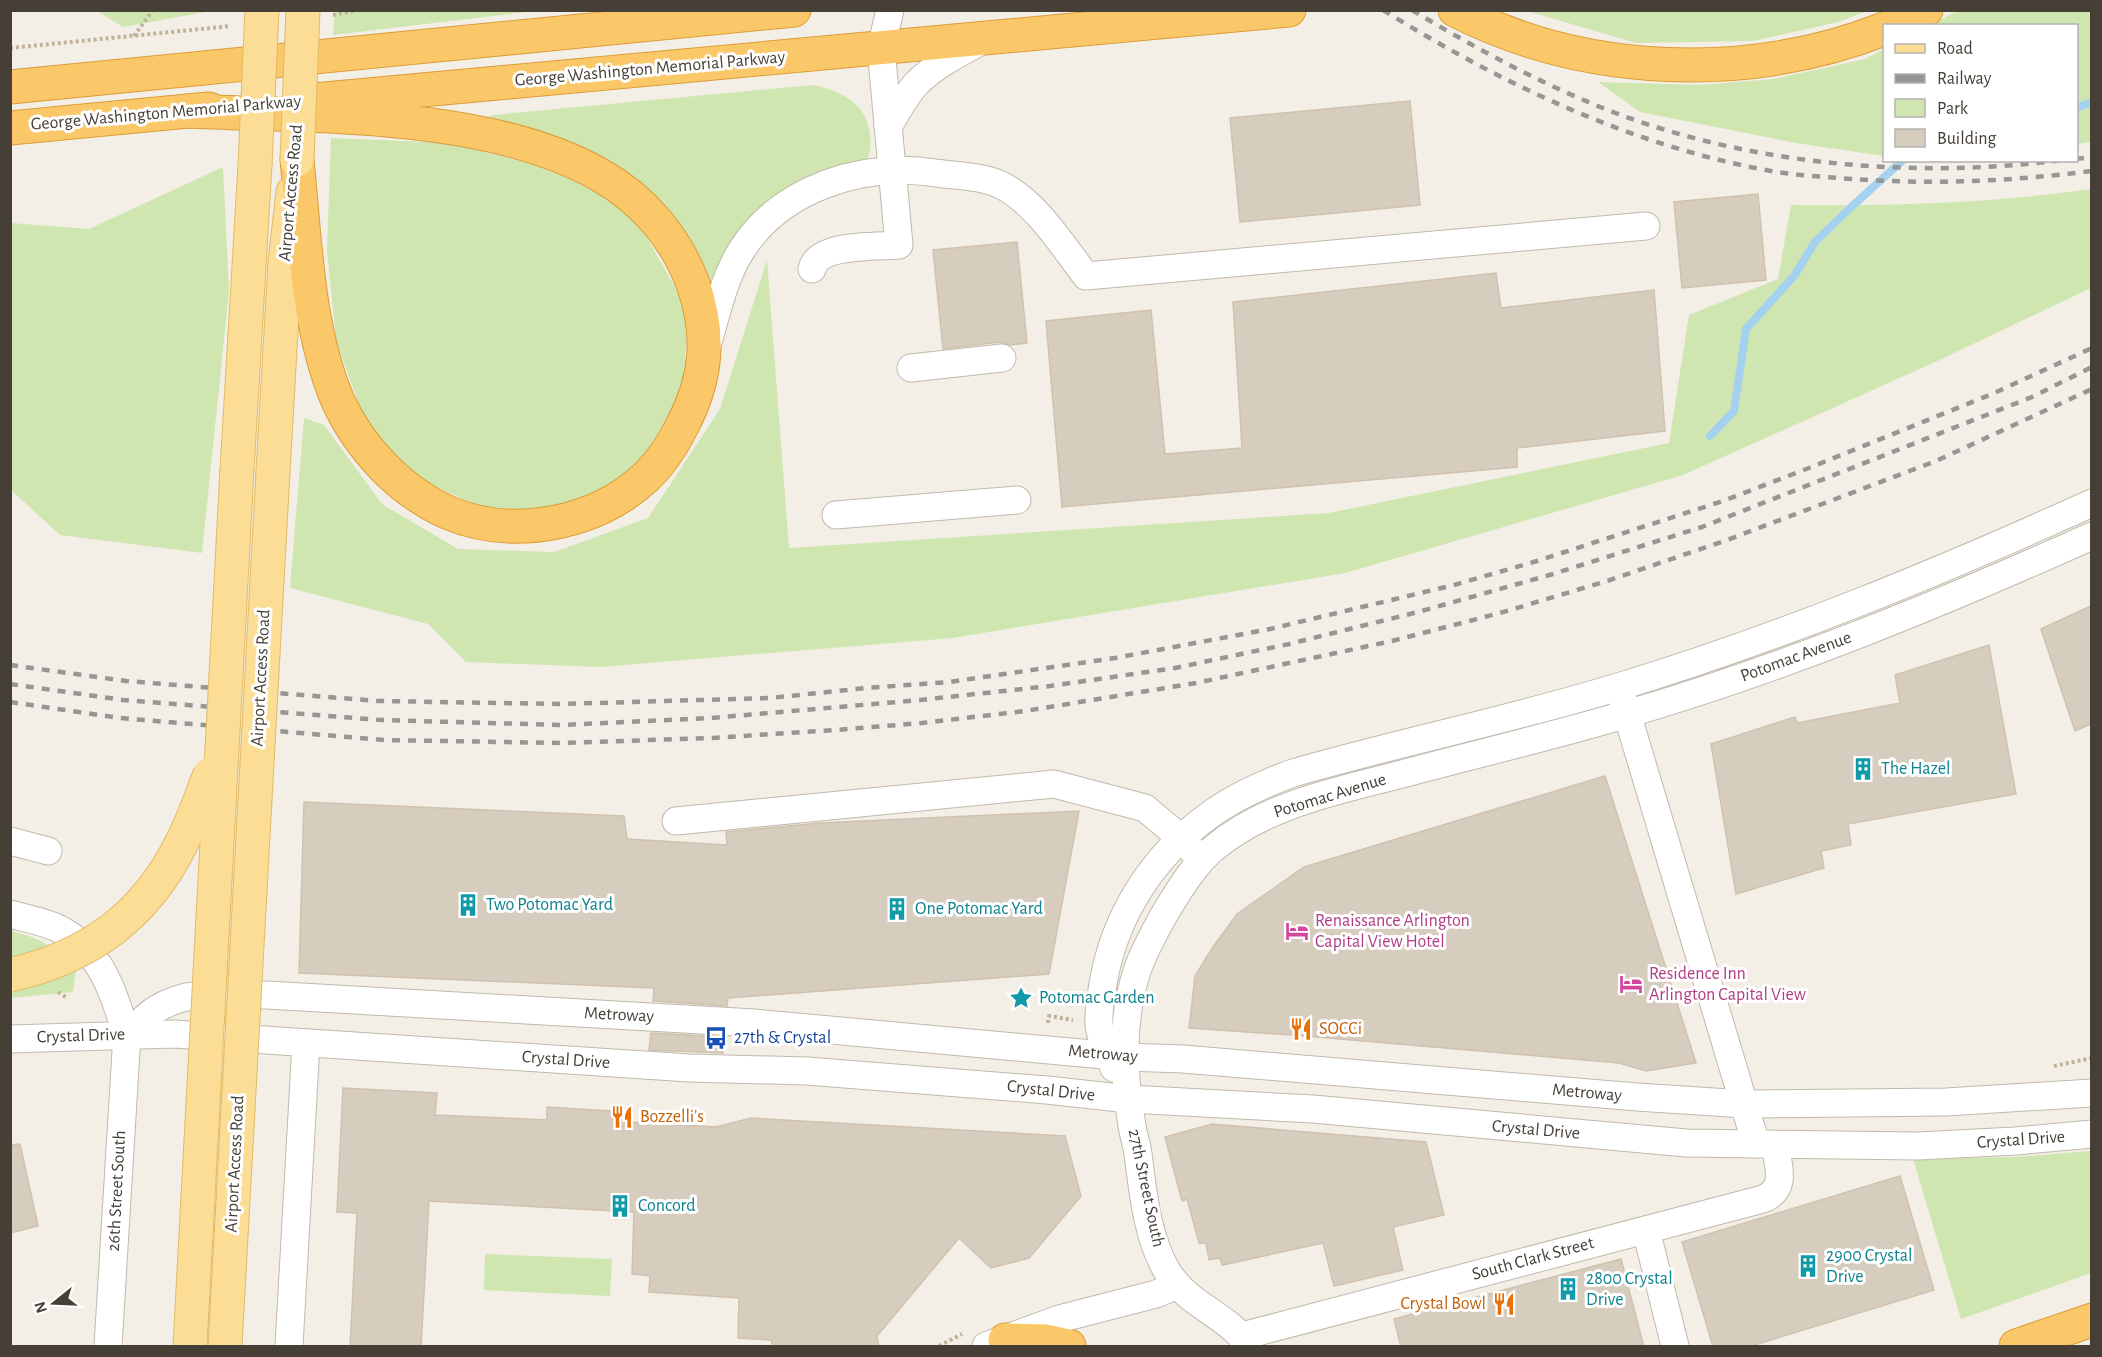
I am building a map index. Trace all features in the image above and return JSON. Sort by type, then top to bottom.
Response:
[{"type":"highway","points":[[585,30],[666,10]]},
{"type":"highway","points":[[10,87],[794,10]]},
{"type":"highway","name":"George Washington Memorial Parkway","points":[[10,128],[1289,10]]},
{"type":"highway","points":[[1455,10],[1508,34],[1572,52],[1681,65],[1735,63],[1794,55],[1828,48],[1883,29]]},
{"type":"highway","points":[[1896,24],[1926,10]]},
{"type":"highway","points":[[188,111],[354,118],[456,129],[532,146],[598,174],[624,190],[668,234],[682,258],[700,305],[705,354],[700,382],[691,410],[665,454],[646,477],[622,496],[596,509],[544,525],[514,526],[483,523],[450,514],[424,500],[391,475],[357,434],[340,405],[328,374],[320,347],[311,288],[297,160]]},
{"type":"highway","points":[[2016,1347],[2091,1320]]},
{"type":"highway","points":[[995,1343],[1046,1341],[1069,1347]]},
{"type":"main road","name":"Airport Access Road","points":[[225,1347],[285,262],[317,13]]},
{"type":"main road","name":"Airport Access Road","points":[[190,1347],[221,747],[255,165],[249,18]]},
{"type":"main road","points":[[10,975],[53,964],[73,955],[106,935],[139,905],[164,874],[182,843],[221,747]]},
{"type":"street","points":[[812,269],[813,262],[828,252],[899,245],[881,48],[890,10]]},
{"type":"street","points":[[888,126],[918,82],[933,70],[985,39]]},
{"type":"street","points":[[705,354],[731,270],[747,243],[766,221],[789,202],[826,184],[892,170],[938,173],[1002,185],[1037,214],[1086,276],[1646,226]]},
{"type":"street","points":[[911,368],[1002,358]]},
{"type":"street","points":[[836,515],[1017,500]]},
{"type":"street","name":"Potomac Avenue","points":[[1129,1099],[1116,1056],[1099,1025],[1106,963],[1116,933],[1144,881],[1163,857],[1207,817],[1264,784],[1293,773],[1619,687],[1836,611],[1973,556],[2091,503]]},
{"type":"street","name":"Potomac Avenue","points":[[1116,1056],[1137,970],[1149,942],[1177,893],[1212,849],[1265,816],[1341,790],[1626,714],[1724,683],[1880,627],[2091,536]]},
{"type":"street","name":"South Clark Street","points":[[1246,1341],[1771,1196],[1777,1190],[1781,1181],[1744,1104],[1619,687]]},
{"type":"street","points":[[676,821],[1054,784],[1145,808],[1182,839],[1202,861]]},
{"type":"street","points":[[10,841],[48,851]]},
{"type":"street","points":[[10,914],[54,927],[89,950],[110,986],[127,1035]]},
{"type":"street","name":"Metroway","points":[[127,1035],[155,1010],[180,998],[233,994],[754,1023],[1116,1056],[1195,1060],[1744,1104],[1946,1102],[2091,1093]]},
{"type":"street","name":"Crystal Drive","points":[[10,1039],[175,1034],[689,1068],[807,1071],[1047,1090],[1129,1099],[1313,1109],[1686,1143],[1918,1146],[2091,1134]]},
{"type":"street","name":"26th Street South","points":[[108,1347],[127,1035]]},
{"type":"street","points":[[289,1347],[306,1043]]},
{"type":"street","name":"27th Street South","points":[[1129,1099],[1144,1196],[1154,1239],[1165,1266],[1177,1285],[1246,1341]]},
{"type":"street","points":[[1646,1230],[1675,1347]]},
{"type":"street","points":[[995,1343],[1059,1320],[1156,1294],[1177,1285]]},
{"type":"path","points":[[134,36],[153,10]]},
{"type":"path","points":[[317,13],[357,10]]},
{"type":"path","points":[[10,48],[134,36],[249,18]]},
{"type":"green space","points":[[335,10],[535,11],[333,35]]},
{"type":"green space","points":[[1868,10],[1838,22],[1753,41],[1636,43],[1527,11]]},
{"type":"green space","points":[[97,11],[211,11],[123,27]]},
{"type":"green space","points":[[1957,11],[2091,11],[2091,142],[2078,144],[2078,24],[1933,24]]},
{"type":"green space","points":[[1883,50],[1883,156],[1796,143],[1640,112],[1598,82],[1700,85],[1773,79],[1865,59]]},
{"type":"green space","points":[[813,85],[843,95],[851,100],[864,115],[870,139],[867,159],[865,163],[814,178],[713,291],[690,247],[486,118],[493,115]]},
{"type":"green space","points":[[331,138],[451,143],[552,169],[633,213],[689,312],[682,393],[637,468],[564,510],[481,508],[414,476],[365,421],[336,341],[327,250]]},
{"type":"green space","points":[[223,167],[229,291],[202,553],[60,535],[11,490],[11,223],[89,229]]},
{"type":"green space","points":[[2091,189],[2091,288],[1933,363],[1683,475],[1345,573],[953,638],[600,667],[466,662],[428,624],[290,588],[304,418],[324,425],[382,504],[458,549],[554,552],[648,518],[720,409],[767,260],[789,548],[1329,513],[1669,443],[1689,315],[1778,279],[1791,205],[1942,203],[2017,198]]},
{"type":"green space","points":[[11,931],[32,937],[48,945],[61,956],[76,971],[73,992],[11,998]]},
{"type":"green space","points":[[2091,1151],[2091,1273],[1961,1319],[1913,1159],[2015,1157]]},
{"type":"green space","points":[[485,1254],[612,1259],[610,1296],[484,1290]]},
{"type":"building","points":[[1410,101],[1420,205],[1240,222],[1230,118]]},
{"type":"building","points":[[1758,194],[1766,280],[1682,288],[1674,202]]},
{"type":"building","points":[[1017,242],[1027,343],[1010,345],[1000,342],[943,349],[933,250]]},
{"type":"building","points":[[1496,273],[1501,308],[1654,290],[1665,431],[1517,448],[1517,467],[1062,507],[1046,321],[1151,310],[1165,454],[1242,448],[1233,302]]},
{"type":"building","points":[[2091,606],[2091,724],[2075,731],[2041,629]]},
{"type":"building","name":"The Hazel","points":[[1989,645],[2016,794],[1848,824],[1851,845],[1821,851],[1824,868],[1736,894],[1711,744],[1795,717],[1797,723],[1900,703],[1895,675]]},
{"type":"building","points":[[1605,776],[1696,1063],[1646,1071],[1619,1063],[1189,1028],[1195,976],[1213,947],[1237,914],[1304,867]]},
{"type":"building","points":[[304,802],[624,816],[627,839],[727,845],[726,832],[820,823],[1079,811],[1049,974],[728,998],[727,1006],[653,1001],[654,988],[299,973]]},
{"type":"building","points":[[651,1033],[724,1037],[723,1053],[649,1050]]},
{"type":"building","points":[[343,1088],[437,1093],[435,1115],[547,1120],[547,1107],[627,1112],[627,1122],[716,1127],[751,1118],[1065,1136],[1081,1196],[1029,1258],[991,1268],[959,1238],[877,1336],[879,1347],[773,1347],[771,1340],[738,1338],[739,1298],[649,1292],[650,1276],[632,1274],[634,1212],[429,1201],[421,1347],[350,1347],[357,1213],[337,1212]]},
{"type":"building","points":[[1212,1124],[1426,1142],[1444,1215],[1393,1227],[1403,1270],[1334,1286],[1323,1243],[1222,1265],[1220,1258],[1209,1260],[1206,1243],[1199,1243],[1187,1199],[1182,1201],[1165,1137]]},
{"type":"building","points":[[20,1144],[38,1226],[10,1233],[10,1145]]},
{"type":"building","name":"2900 Crystal Drive","points":[[1900,1176],[1934,1290],[1748,1347],[1713,1347],[1682,1242]]},
{"type":"building","name":"2800 Crystal Drive","points":[[1621,1259],[1644,1347],[1401,1347],[1394,1319]]},
{"type":"waterway","points":[[2078,107],[2092,102]]},
{"type":"waterway","points":[[1710,436],[1734,411],[1746,329],[1794,276],[1815,242],[1901,162]]},
{"type":"railway","points":[[1383,10],[1474,63],[1570,109],[1668,146],[1719,160],[1788,174],[1934,182],[2028,178],[2092,171]]},
{"type":"railway","points":[[1412,10],[1501,60],[1570,94],[1648,124],[1705,141],[1824,162],[1884,167],[1944,168],[2043,162]]},
{"type":"railway","points":[[2078,159],[2092,157]]},
{"type":"railway","points":[[10,665],[126,681],[378,701],[561,704],[770,698],[949,682],[1115,658],[1270,629],[1454,585],[1537,561],[1723,501],[1809,468],[1992,394],[2092,348]]},
{"type":"railway","points":[[10,684],[123,700],[381,720],[562,725],[711,718],[920,700],[1050,686],[1175,668],[1289,644],[1418,612],[1553,574],[1702,527],[2032,397],[2092,367]]},
{"type":"railway","points":[[10,702],[120,718],[384,740],[562,743],[711,738],[835,730],[1025,711],[1196,683],[1392,641],[1500,613],[1607,581],[1727,540],[1936,461],[2092,389]]},
{"type":"place","name":"The Hazel","points":[[1863,769]]},
{"type":"place","name":"Two Potomac Yard","points":[[468,905]]},
{"type":"place","name":"One Potomac Yard","points":[[897,909]]},
{"type":"place","name":"Renaissance Arlington Capital View Hotel","points":[[1297,931]]},
{"type":"place","name":"Residence Inn Arlington Capital View","points":[[1631,984]]},
{"type":"place","name":"Potomac Garden","points":[[1021,998]]},
{"type":"place","name":"SOCCi","points":[[1301,1029]]},
{"type":"place","name":"27th & Crystal","points":[[716,1038]]},
{"type":"place","name":"Bozzelli's","points":[[622,1117]]},
{"type":"place","name":"Concord","points":[[620,1206]]},
{"type":"place","name":"2900 Crystal Drive","points":[[1808,1266]]},
{"type":"place","name":"2800 Crystal Drive","points":[[1568,1289]]},
{"type":"place","name":"Crystal Bowl","points":[[1504,1304]]}]
